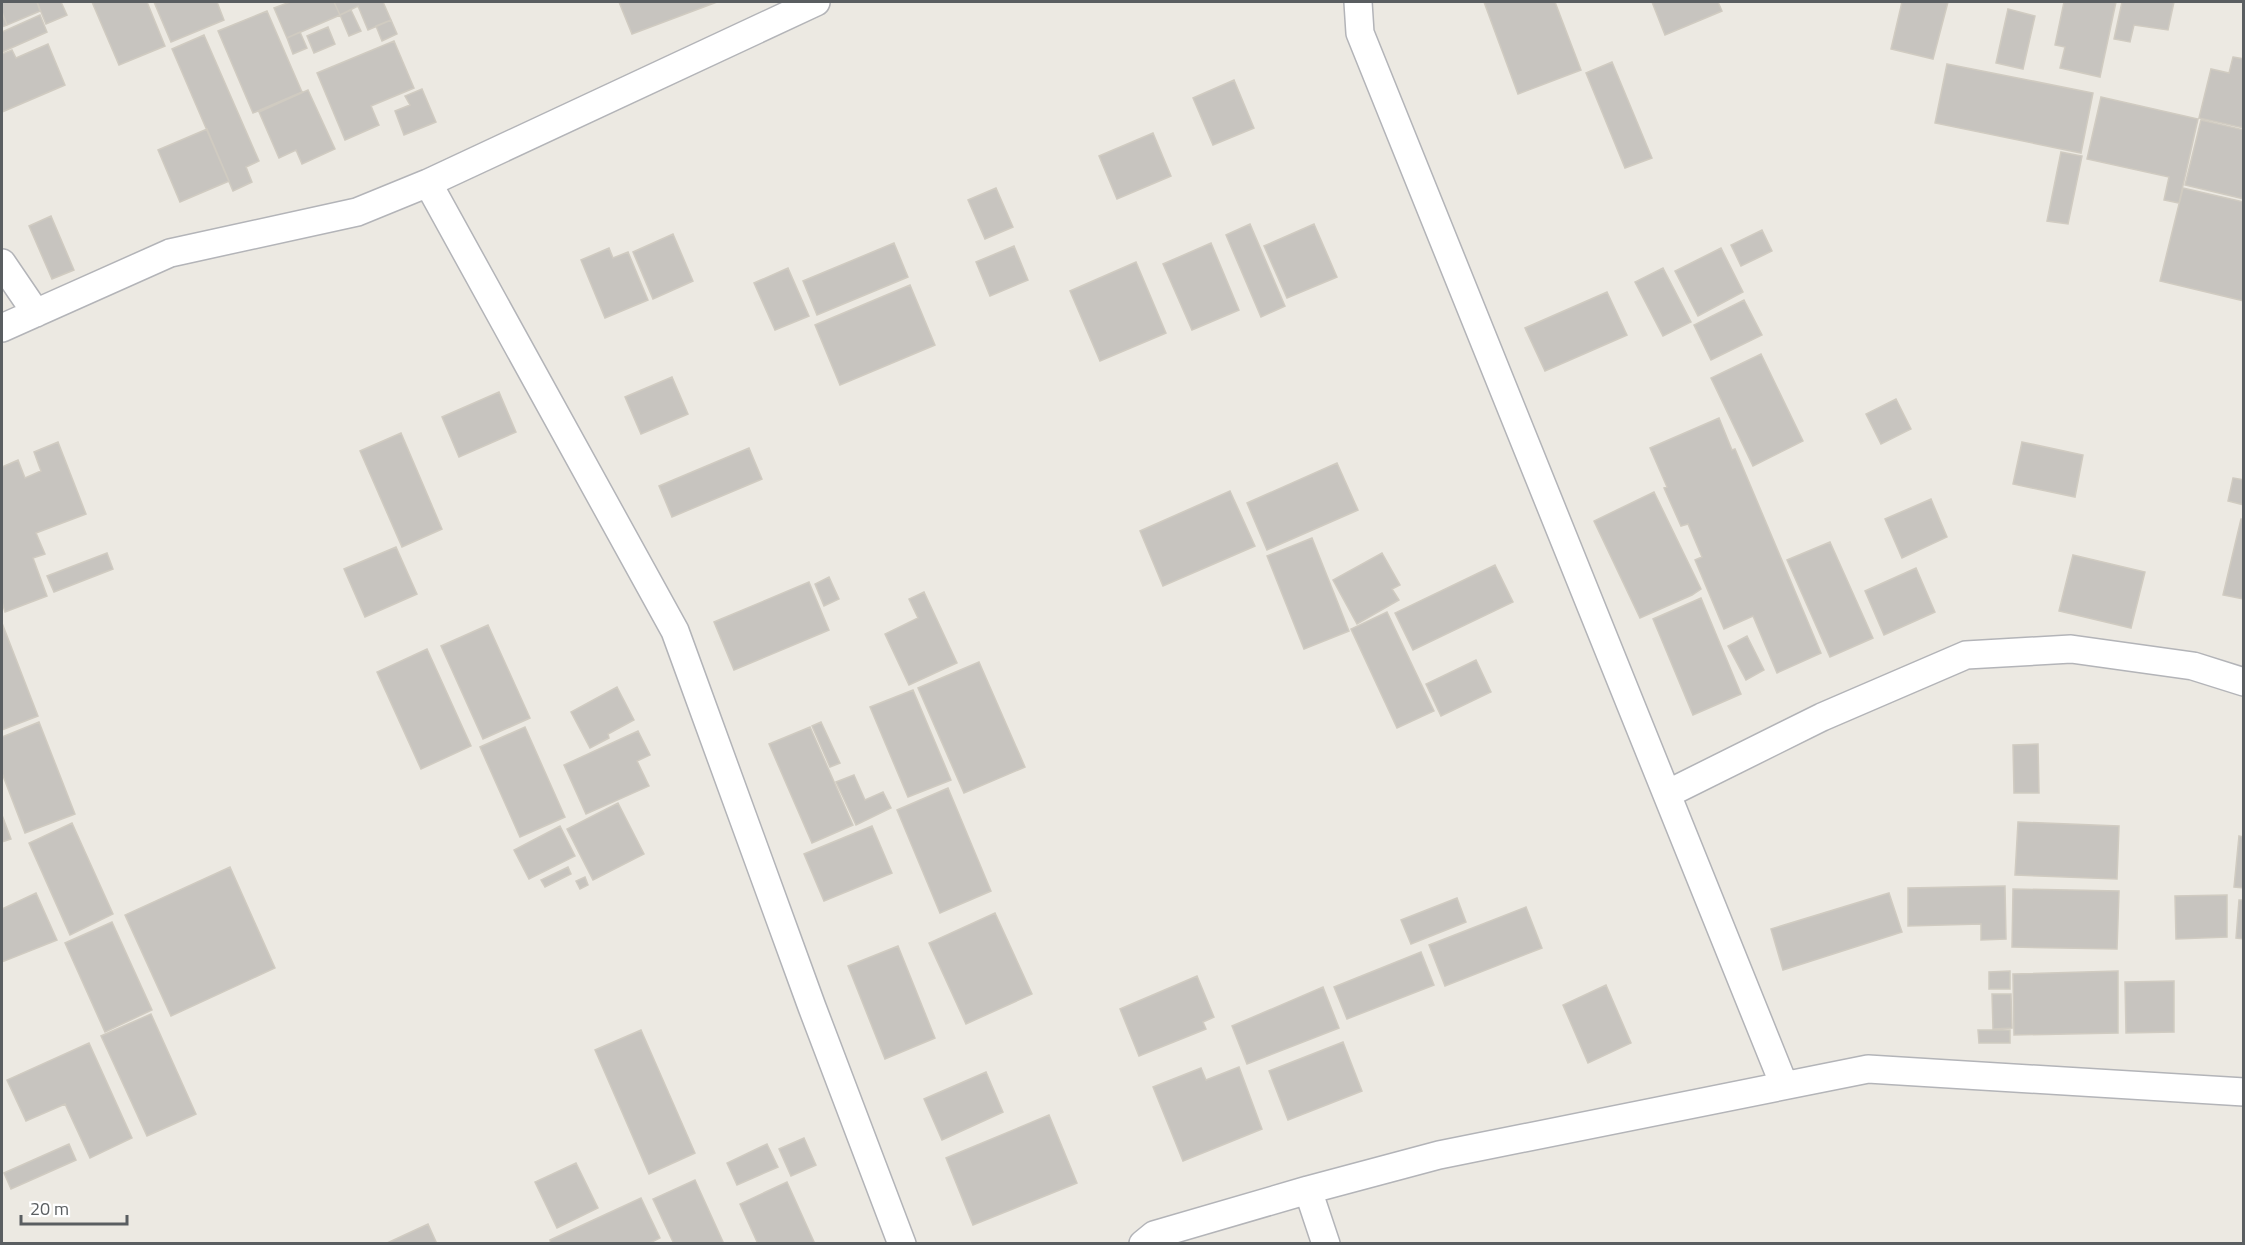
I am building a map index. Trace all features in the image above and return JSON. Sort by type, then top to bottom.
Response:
[{"type":"street","points":[[2,328],[170,253],[357,212],[428,183],[816,2]]},
{"type":"street","points":[[1358,2],[1360,33],[1784,1085]]},
{"type":"street","points":[[428,183],[675,631],[812,1007],[902,1244]]},
{"type":"street","points":[[2,263],[36,313]]},
{"type":"street","points":[[1667,794],[1822,717],[1966,655],[2071,649],[2193,666],[2244,682]]},
{"type":"street","points":[[1143,1244],[1154,1235],[1438,1155],[1869,1069],[2244,1092]]},
{"type":"street","points":[[1308,1190],[1326,1244]]},
{"type":"building","points":[[2,2],[37,2],[40,11],[7,25],[2,12]]},
{"type":"building","points":[[37,2],[61,2],[67,15],[46,24]]},
{"type":"building","points":[[92,2],[147,2],[165,46],[119,65]]},
{"type":"building","points":[[154,2],[217,2],[224,20],[171,42]]},
{"type":"building","points":[[290,2],[334,2],[340,15],[287,38],[274,8]]},
{"type":"building","points":[[334,2],[383,2],[391,20],[368,30],[358,6],[340,15]]},
{"type":"building","points":[[619,2],[717,2],[632,34]]},
{"type":"building","points":[[1484,2],[1555,2],[1581,70],[1518,94]]},
{"type":"building","points":[[1652,2],[1718,2],[1722,11],[1665,35]]},
{"type":"building","points":[[1902,2],[1948,2],[1933,59],[1891,49]]},
{"type":"building","points":[[2064,2],[2116,2],[2100,77],[2060,68],[2065,47],[2055,45]]},
{"type":"building","points":[[2122,2],[2174,2],[2168,30],[2134,25],[2130,42],[2114,39]]},
{"type":"building","points":[[2008,9],[2035,16],[2023,69],[1996,63]]},
{"type":"building","points":[[351,10],[361,31],[349,36],[340,15]]},
{"type":"building","points":[[267,11],[302,92],[253,113],[218,31]]},
{"type":"building","points":[[2,12],[7,25],[2,27]]},
{"type":"building","points":[[40,15],[47,32],[2,52],[2,32]]},
{"type":"building","points":[[391,20],[397,34],[382,41],[376,26]]},
{"type":"building","points":[[328,27],[335,44],[314,53],[307,36]]},
{"type":"building","points":[[300,32],[307,48],[293,54],[287,38]]},
{"type":"building","points":[[204,35],[259,161],[246,167],[252,182],[233,191],[172,49]]},
{"type":"building","points":[[394,41],[414,88],[371,106],[379,125],[345,140],[317,73]]},
{"type":"building","points":[[48,44],[65,85],[2,112],[2,54],[12,50],[16,58]]},
{"type":"building","points":[[2233,57],[2244,59],[2244,128],[2199,118],[2211,69],[2229,73]]},
{"type":"building","points":[[1612,62],[1652,158],[1625,168],[1586,73]]},
{"type":"building","points":[[1947,64],[2093,93],[2081,153],[1935,123]]},
{"type":"building","points":[[1234,80],[1254,128],[1213,145],[1193,98]]},
{"type":"building","points":[[422,89],[436,122],[404,135],[395,111],[410,105],[405,96]]},
{"type":"building","points":[[308,90],[335,149],[302,164],[296,150],[279,158],[259,112]]},
{"type":"building","points":[[2101,97],[2198,119],[2179,203],[2164,200],[2169,177],[2087,159]]},
{"type":"building","points":[[2201,120],[2244,130],[2244,199],[2185,185]]},
{"type":"building","points":[[207,129],[229,181],[180,202],[158,150]]},
{"type":"building","points":[[1153,133],[1171,176],[1117,199],[1099,156]]},
{"type":"building","points":[[2061,152],[2082,156],[2068,224],[2047,221]]},
{"type":"building","points":[[996,188],[1013,227],[985,239],[968,200]]},
{"type":"building","points":[[2183,188],[2244,202],[2244,301],[2160,281]]},
{"type":"building","points":[[51,216],[74,270],[52,279],[29,226]]},
{"type":"building","points":[[1250,224],[1285,306],[1261,317],[1226,235]]},
{"type":"building","points":[[1314,224],[1337,277],[1287,298],[1264,246]]},
{"type":"building","points":[[1762,230],[1772,251],[1741,266],[1731,245]]},
{"type":"building","points":[[673,234],[693,281],[653,299],[633,252]]},
{"type":"building","points":[[894,243],[908,277],[817,315],[803,281]]},
{"type":"building","points":[[1211,243],[1239,310],[1192,330],[1163,264]]},
{"type":"building","points":[[1014,246],[1028,280],[990,296],[976,262]]},
{"type":"building","points":[[609,248],[613,258],[628,252],[648,300],[605,318],[581,260]]},
{"type":"building","points":[[1721,248],[1743,292],[1698,316],[1675,271]]},
{"type":"building","points":[[1136,262],[1166,333],[1100,361],[1070,291]]},
{"type":"building","points":[[788,268],[809,316],[775,330],[754,283]]},
{"type":"building","points":[[1663,268],[1691,322],[1663,336],[1635,282]]},
{"type":"building","points":[[910,285],[935,345],[840,385],[815,325]]},
{"type":"building","points":[[1607,292],[1627,335],[1545,371],[1525,328]]},
{"type":"building","points":[[1744,300],[1762,335],[1711,360],[1694,325]]},
{"type":"building","points":[[1761,354],[1803,441],[1753,466],[1711,378]]},
{"type":"building","points":[[672,377],[688,414],[641,434],[625,397]]},
{"type":"building","points":[[499,392],[516,432],[459,457],[442,417]]},
{"type":"building","points":[[1896,399],[1911,429],[1881,444],[1866,414]]},
{"type":"building","points":[[1719,418],[1732,450],[1735,449],[1821,653],[1777,673],[1753,616],[1724,629],[1695,560],[1702,557],[1688,524],[1681,526],[1650,448]]},
{"type":"building","points":[[401,433],[442,529],[402,547],[360,451]]},
{"type":"building","points":[[58,442],[86,514],[36,533],[45,554],[33,558],[47,596],[5,612],[2,602],[2,467],[18,460],[25,478],[41,471],[34,452]]},
{"type":"building","points":[[2022,442],[2083,455],[2075,497],[2013,484]]},
{"type":"building","points":[[749,448],[762,479],[672,517],[659,486]]},
{"type":"building","points":[[1337,463],[1358,510],[1267,550],[1247,503]]},
{"type":"building","points":[[2233,478],[2244,480],[2244,505],[2228,501]]},
{"type":"building","points":[[1230,491],[1255,546],[1163,586],[1140,531]]},
{"type":"building","points":[[1654,492],[1701,589],[1640,618],[1594,521]]},
{"type":"building","points":[[1931,499],[1947,537],[1902,558],[1885,519]]},
{"type":"building","points":[[2241,519],[2244,519],[2244,599],[2223,595]]},
{"type":"building","points":[[1312,538],[1349,631],[1304,649],[1267,556]]},
{"type":"building","points":[[1830,542],[1873,638],[1830,657],[1787,560]]},
{"type":"building","points":[[396,547],[417,594],[365,617],[344,569]]},
{"type":"building","points":[[107,553],[113,569],[54,592],[47,576]]},
{"type":"building","points":[[1382,553],[1400,585],[1392,589],[1399,600],[1357,624],[1333,580]]},
{"type":"building","points":[[2073,555],[2145,572],[2131,628],[2059,611]]},
{"type":"building","points":[[1495,565],[1513,602],[1413,650],[1395,613]]},
{"type":"building","points":[[1916,568],[1935,612],[1884,635],[1865,591]]},
{"type":"building","points":[[829,577],[839,599],[824,606],[815,584]]},
{"type":"building","points":[[809,582],[829,630],[734,670],[714,622]]},
{"type":"building","points":[[924,592],[957,663],[909,685],[885,634],[918,618],[909,599]]},
{"type":"building","points":[[1701,598],[1741,694],[1693,715],[1653,619]]},
{"type":"building","points":[[1387,612],[1434,711],[1397,728],[1351,629]]},
{"type":"building","points":[[2,623],[38,716],[2,730]]},
{"type":"building","points":[[488,625],[530,718],[483,739],[441,646]]},
{"type":"building","points":[[1747,636],[1764,670],[1746,680],[1728,646]]},
{"type":"building","points":[[427,649],[471,746],[421,769],[377,672]]},
{"type":"building","points":[[1476,660],[1491,692],[1441,716],[1426,684]]},
{"type":"building","points":[[979,662],[1025,767],[964,793],[918,688]]},
{"type":"building","points":[[617,687],[634,720],[608,734],[609,738],[590,748],[571,712]]},
{"type":"building","points":[[913,690],[951,780],[908,797],[870,707]]},
{"type":"building","points":[[39,722],[75,814],[25,833],[2,773],[2,737]]},
{"type":"building","points":[[821,722],[840,763],[830,767],[812,726]]},
{"type":"building","points":[[525,727],[565,817],[520,837],[480,747]]},
{"type":"building","points":[[810,727],[853,825],[812,843],[769,744]]},
{"type":"building","points":[[638,731],[650,755],[637,761],[649,786],[586,814],[564,765]]},
{"type":"building","points":[[2038,744],[2039,793],[2014,793],[2013,745]]},
{"type":"building","points":[[854,775],[865,800],[883,792],[891,808],[856,825],[836,782]]},
{"type":"building","points":[[948,788],[991,891],[940,913],[897,810]]},
{"type":"building","points":[[618,803],[644,854],[593,880],[567,829]]},
{"type":"building","points":[[2,815],[11,839],[2,842]]},
{"type":"building","points":[[2018,822],[2119,826],[2117,879],[2015,875]]},
{"type":"building","points":[[72,823],[113,914],[70,935],[29,843]]},
{"type":"building","points":[[560,826],[575,856],[529,879],[514,850]]},
{"type":"building","points":[[872,826],[892,873],[824,901],[804,854]]},
{"type":"building","points":[[2239,836],[2244,837],[2244,888],[2234,887]]},
{"type":"building","points":[[230,867],[275,968],[171,1016],[125,915]]},
{"type":"building","points":[[568,867],[571,874],[545,887],[541,880]]},
{"type":"building","points":[[585,877],[588,885],[580,889],[576,881]]},
{"type":"building","points":[[2005,886],[2006,939],[1981,940],[1981,924],[1908,926],[1908,888]]},
{"type":"building","points":[[2013,889],[2119,891],[2117,949],[2012,947]]},
{"type":"building","points":[[36,893],[57,940],[2,962],[2,909]]},
{"type":"building","points":[[1889,893],[1902,932],[1783,970],[1771,929]]},
{"type":"building","points":[[2227,895],[2227,937],[2176,939],[2175,896]]},
{"type":"building","points":[[1457,898],[1466,922],[1411,944],[1401,920]]},
{"type":"building","points":[[2239,900],[2244,900],[2244,939],[2236,938]]},
{"type":"building","points":[[1526,907],[1542,948],[1445,986],[1429,945]]},
{"type":"building","points":[[995,913],[1032,994],[966,1024],[929,943]]},
{"type":"building","points":[[112,922],[152,1010],[105,1032],[65,943]]},
{"type":"building","points":[[898,946],[935,1038],[885,1059],[848,966]]},
{"type":"building","points":[[1421,952],[1434,985],[1347,1019],[1334,987]]},
{"type":"building","points":[[2010,971],[2010,989],[1989,989],[1989,972]]},
{"type":"building","points":[[2118,971],[2118,1033],[2014,1035],[2013,974]]},
{"type":"building","points":[[1197,976],[1214,1017],[1203,1022],[1206,1029],[1139,1056],[1120,1009]]},
{"type":"building","points":[[2174,981],[2174,1032],[2126,1033],[2125,982]]},
{"type":"building","points":[[1606,985],[1631,1043],[1588,1063],[1563,1005]]},
{"type":"building","points":[[1323,987],[1339,1028],[1247,1064],[1232,1026]]},
{"type":"building","points":[[1992,994],[2011,994],[2012,1028],[1993,1029]]},
{"type":"building","points":[[151,1014],[196,1114],[147,1136],[101,1036]]},
{"type":"building","points":[[641,1030],[695,1153],[649,1174],[595,1050]]},
{"type":"building","points":[[1978,1030],[2010,1030],[2010,1043],[1979,1043]]},
{"type":"building","points":[[1343,1042],[1362,1091],[1288,1120],[1269,1071]]},
{"type":"building","points":[[89,1043],[132,1138],[90,1158],[65,1104],[26,1121],[7,1080]]},
{"type":"building","points":[[1239,1067],[1262,1129],[1183,1161],[1153,1087],[1201,1068],[1206,1080]]},
{"type":"building","points":[[986,1072],[1003,1112],[942,1140],[924,1099]]},
{"type":"building","points":[[1049,1115],[1077,1183],[973,1225],[946,1158]]},
{"type":"building","points":[[804,1138],[816,1165],[791,1176],[779,1149]]},
{"type":"building","points":[[69,1144],[76,1160],[11,1189],[4,1173]]},
{"type":"building","points":[[767,1144],[778,1167],[737,1185],[727,1163]]},
{"type":"building","points":[[576,1163],[598,1208],[557,1228],[535,1182]]},
{"type":"building","points":[[695,1180],[724,1244],[674,1244],[653,1199]]},
{"type":"building","points":[[787,1182],[815,1244],[758,1244],[740,1204]]},
{"type":"building","points":[[641,1198],[660,1238],[648,1244],[551,1244],[550,1240]]},
{"type":"building","points":[[428,1224],[437,1244],[385,1244]]}]
